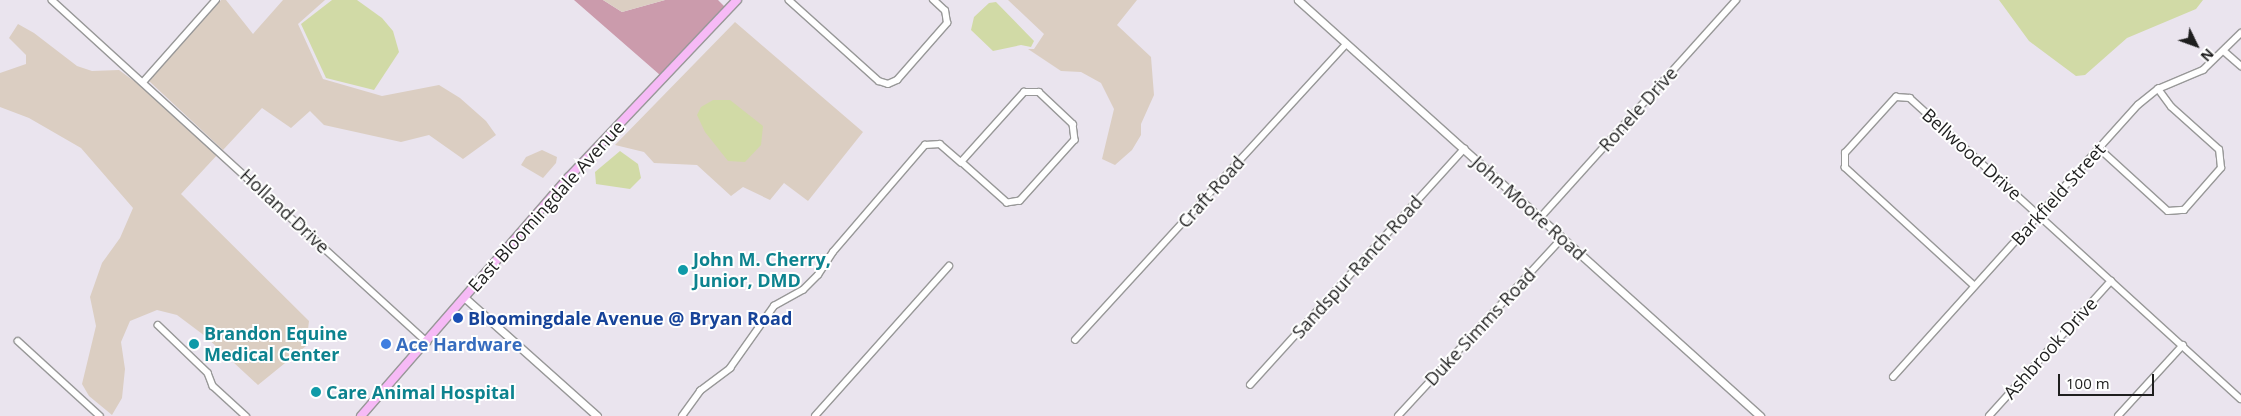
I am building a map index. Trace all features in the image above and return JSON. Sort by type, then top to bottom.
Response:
[{"type":"main road","name":"East Bloomingdale Avenue","points":[[361,416],[613,129],[737,0]]},
{"type":"street","name":"Holland Drive","points":[[52,0],[144,81],[427,342]]},
{"type":"street","points":[[144,81],[216,0]]},
{"type":"street","points":[[789,0],[879,81],[888,84],[897,80],[947,23],[945,11],[933,0]]},
{"type":"street","name":"John Moore Road","points":[[1298,0],[1760,416]]},
{"type":"street","name":"Ronele Drive","points":[[1540,218],[1736,0]]},
{"type":"street","name":"Barkfield Street","points":[[1893,377],[2138,105],[2158,90],[2203,70],[2241,33]]},
{"type":"street","name":"Craft Road","points":[[1075,340],[1346,44]]},
{"type":"street","points":[[2224,51],[2241,66]]},
{"type":"street","points":[[2099,148],[2168,211],[2184,210],[2221,168],[2219,150],[2171,107],[2158,90]]},
{"type":"street","points":[[682,416],[700,391],[730,368],[774,306],[803,290],[818,275],[833,252],[925,145],[940,144],[1007,203],[1020,201],[1075,140],[1073,124],[1039,92],[1024,92],[961,162]]},
{"type":"street","name":"Bellwood Drive","points":[[1974,286],[1845,168],[1845,153],[1896,97],[1910,98],[2241,399]]},
{"type":"street","name":"Sandspur Ranch Road","points":[[1250,385],[1464,149]]},
{"type":"street","name":"Duke Simms Road","points":[[1398,416],[1562,238]]},
{"type":"street","points":[[815,416],[949,266]]},
{"type":"street","name":"Ashbrook Drive","points":[[1989,416],[2111,281]]},
{"type":"street","points":[[465,298],[597,416]]},
{"type":"street","points":[[158,325],[208,373],[213,386],[246,416]]},
{"type":"street","points":[[18,341],[100,416]]},
{"type":"street","points":[[2118,416],[2183,345]]},
{"type":"shaded area","points":[[221,0],[226,0],[253,34],[283,0],[325,0],[298,24],[323,79],[382,96],[439,85],[460,98],[486,121],[496,135],[463,159],[429,135],[401,142],[324,125],[310,111],[291,128],[262,108],[223,150],[149,81]]},
{"type":"shaded area","points":[[332,0],[357,0],[382,18],[393,31],[399,52],[374,90],[326,78],[301,24]]},
{"type":"shaded area","points":[[574,0],[603,0],[622,12],[665,0],[718,0],[725,7],[660,75]]},
{"type":"shaded area","points":[[603,0],[665,0],[622,12]]},
{"type":"shaded area","points":[[1008,0],[1137,0],[1117,25],[1151,57],[1154,95],[1141,124],[1141,135],[1132,150],[1115,165],[1102,159],[1114,109],[1101,83],[1081,72],[1061,71],[1028,49],[1034,49],[1044,34]]},
{"type":"shaded area","points":[[1999,0],[2203,0],[2196,9],[2127,38],[2085,75],[2076,76],[2029,41]]},
{"type":"shaded area","points":[[996,2],[1034,41],[1031,47],[1021,45],[993,51],[971,30],[974,17],[989,3]]},
{"type":"shaded area","points":[[735,22],[863,132],[808,201],[784,183],[770,200],[743,187],[731,196],[697,165],[654,163],[644,152],[615,145]]},
{"type":"shaded area","points":[[18,24],[34,33],[77,66],[92,71],[119,70],[134,81],[136,79],[218,154],[181,194],[309,321],[306,346],[258,385],[205,336],[177,315],[157,310],[130,321],[121,342],[125,369],[122,398],[112,415],[89,396],[82,384],[96,326],[90,297],[102,263],[120,238],[133,208],[81,148],[29,118],[0,107],[0,73],[26,64],[26,55],[9,38]]},
{"type":"shaded area","points":[[713,100],[730,100],[763,126],[761,145],[745,162],[728,161],[705,132],[697,115],[701,107]]},
{"type":"shaded area","points":[[542,150],[557,157],[556,163],[543,178],[521,165],[526,157]]},
{"type":"shaded area","points":[[620,151],[638,164],[641,178],[630,189],[596,184],[595,172]]},
{"type":"place","name":"John M. Cherry, Junior, DMD","points":[[683,270]]},
{"type":"place","name":"Bloomingdale Avenue @ Bryan Road","points":[[458,318]]},
{"type":"place","name":"Brandon Equine Medical Center","points":[[194,344]]},
{"type":"place","name":"Ace Hardware","points":[[386,344]]},
{"type":"place","name":"Care Animal Hospital","points":[[316,392]]}]
